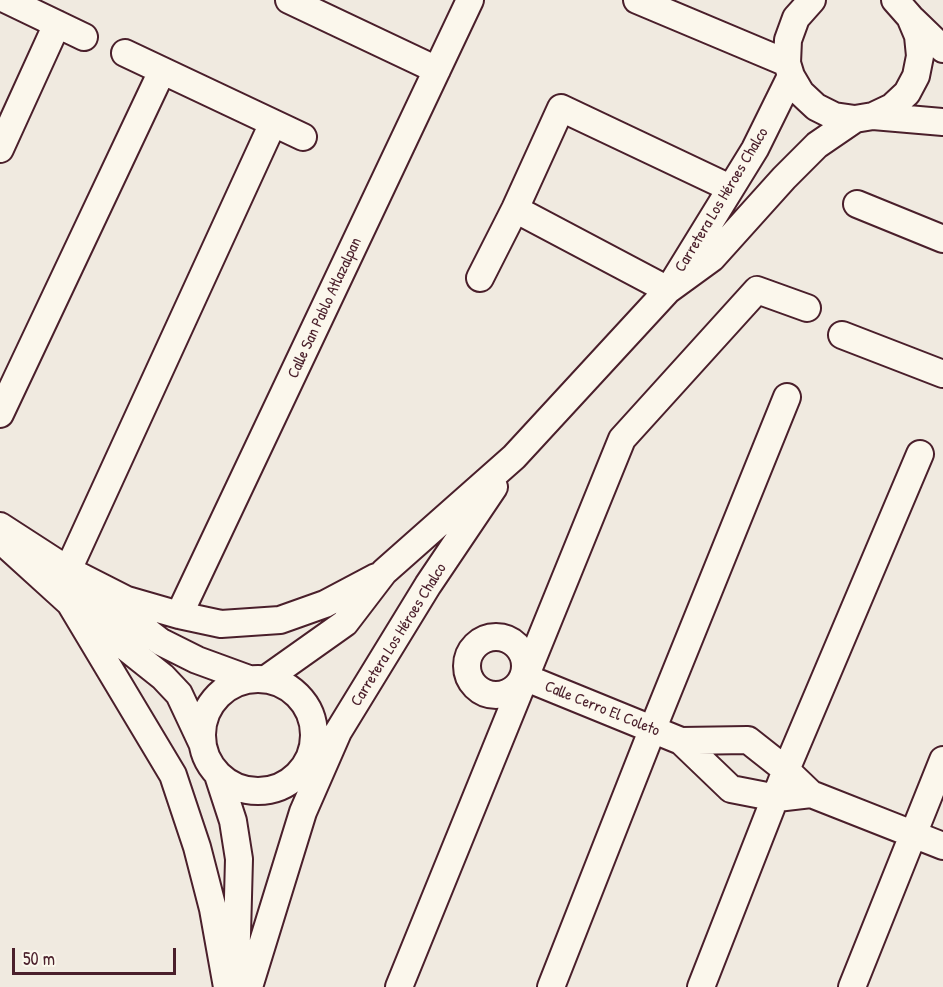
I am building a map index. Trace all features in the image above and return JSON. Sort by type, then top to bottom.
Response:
[{"type":"street","points":[[8,0],[84,37]]},
{"type":"street","points":[[289,0],[437,70]]},
{"type":"street","name":"Calle San Pablo Atlazalpan","points":[[179,615],[470,0]]},
{"type":"street","points":[[637,0],[789,69]]},
{"type":"street","points":[[812,0],[796,18],[788,40],[789,69],[801,93],[816,107],[834,116],[943,122]]},
{"type":"street","points":[[902,8],[943,49]]},
{"type":"street","name":"Carretera Los Héroes Chalco","points":[[668,290],[712,258],[817,145],[864,118],[892,107],[907,93],[916,76],[920,56],[918,36],[902,8]]},
{"type":"street","points":[[0,149],[57,24]]},
{"type":"street","points":[[124,53],[303,137]]},
{"type":"street","name":"Carretera Los Héroes Chalco","points":[[668,290],[754,149],[789,69]]},
{"type":"street","points":[[0,414],[162,71]]},
{"type":"street","points":[[480,279],[561,108],[730,188]]},
{"type":"street","points":[[68,570],[273,123]]},
{"type":"street","points":[[857,204],[943,239]]},
{"type":"street","points":[[514,457],[668,290],[515,209]]},
{"type":"street","points":[[399,987],[622,439],[757,290],[807,308]]},
{"type":"street","points":[[842,335],[943,374]]},
{"type":"street","points":[[551,987],[653,728],[788,397]]},
{"type":"street","points":[[701,987],[777,798],[786,770],[920,454]]},
{"type":"street","name":"Carretera Los Héroes Chalco","points":[[384,572],[514,457]]},
{"type":"street","name":"Carretera Los Héroes Chalco","points":[[249,987],[303,812],[338,732],[428,585],[514,457]]},
{"type":"street","points":[[0,526],[68,570],[161,642],[197,660],[257,679],[283,684],[297,695],[308,709],[314,726],[314,743],[309,760],[298,775],[284,785],[267,791],[249,791],[232,785],[218,775]]},
{"type":"street","points":[[0,538],[70,603],[168,682],[179,694],[207,760],[218,775],[233,821],[239,858],[236,987]]},
{"type":"street","points":[[68,570],[127,600],[221,624],[280,620],[325,604],[384,572]]},
{"type":"street","points":[[202,744],[202,726],[207,710],[218,695],[232,685],[257,679],[345,623],[384,572]]},
{"type":"street","points":[[70,603],[173,776],[197,847],[213,909],[227,987]]},
{"type":"street","name":"Calle Cerro El Coleto","points":[[524,677],[681,741],[731,789],[777,798],[811,794]]},
{"type":"street","points":[[314,743],[338,732]]},
{"type":"street","name":"Calle Cerro El Coleto","points":[[681,741],[748,740],[786,770],[811,794],[943,846]]},
{"type":"street","points":[[852,987],[943,760]]},
{"type":"street","points":[[298,775],[303,812]]}]
